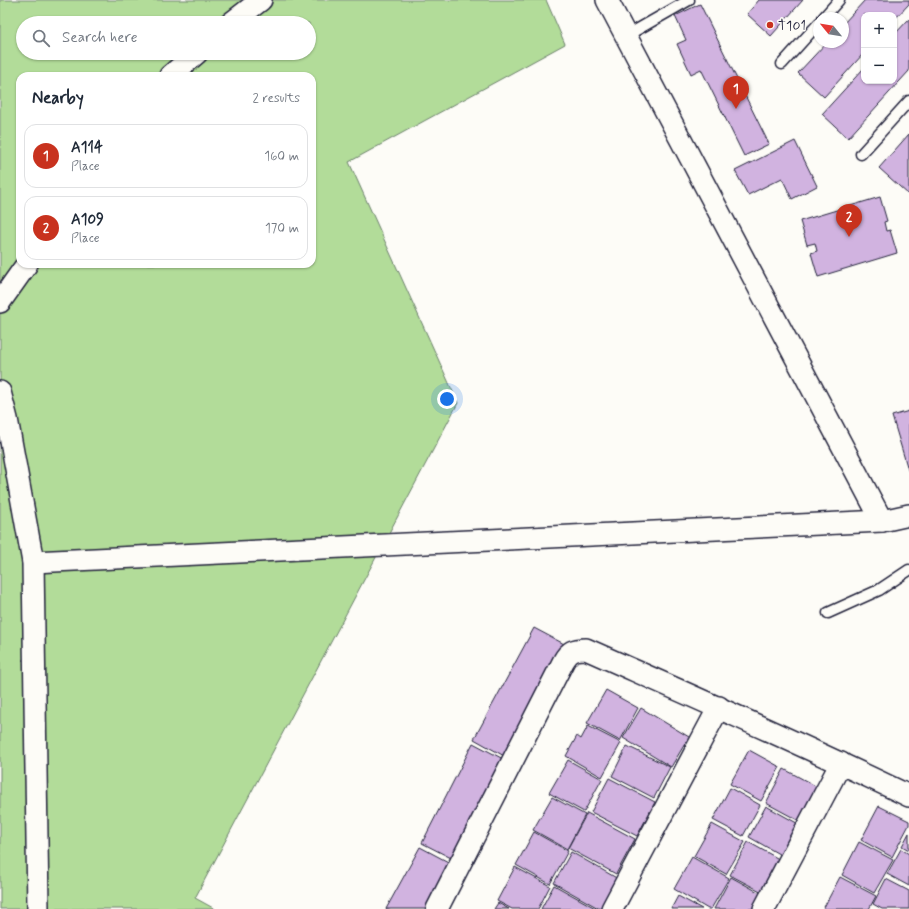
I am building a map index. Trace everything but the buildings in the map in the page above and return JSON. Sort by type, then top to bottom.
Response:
[{"type":"street","points":[[240,16],[261,0]]},
{"type":"street","points":[[606,0],[882,521]]},
{"type":"street","points":[[175,72],[189,60]]},
{"type":"street","points":[[0,302],[23,268]]},
{"type":"street","points":[[0,392],[7,419],[33,562],[38,909]]},
{"type":"street","points":[[33,562],[882,521],[909,515]]},
{"type":"street","points":[[437,909],[562,662],[566,656],[579,649],[586,649],[719,707],[909,796]]},
{"type":"street","points":[[612,909],[719,707]]},
{"type":"street","points":[[764,909],[841,763]]},
{"type":"lane","points":[[626,36],[690,0]]},
{"type":"lane","points":[[828,12],[839,0]]},
{"type":"lane","points":[[782,64],[813,30]]},
{"type":"lane","points":[[861,154],[909,101]]},
{"type":"lane","points":[[828,613],[879,590],[909,570]]},
{"type":"green space","points":[[0,0],[546,0],[565,44],[349,162],[458,403],[195,898],[215,909],[0,909]]},
{"type":"place","name":"T101","points":[[770,25]]},
{"type":"place","name":"A114","points":[[736,109]]},
{"type":"place","name":"A109","points":[[849,237]]}]
